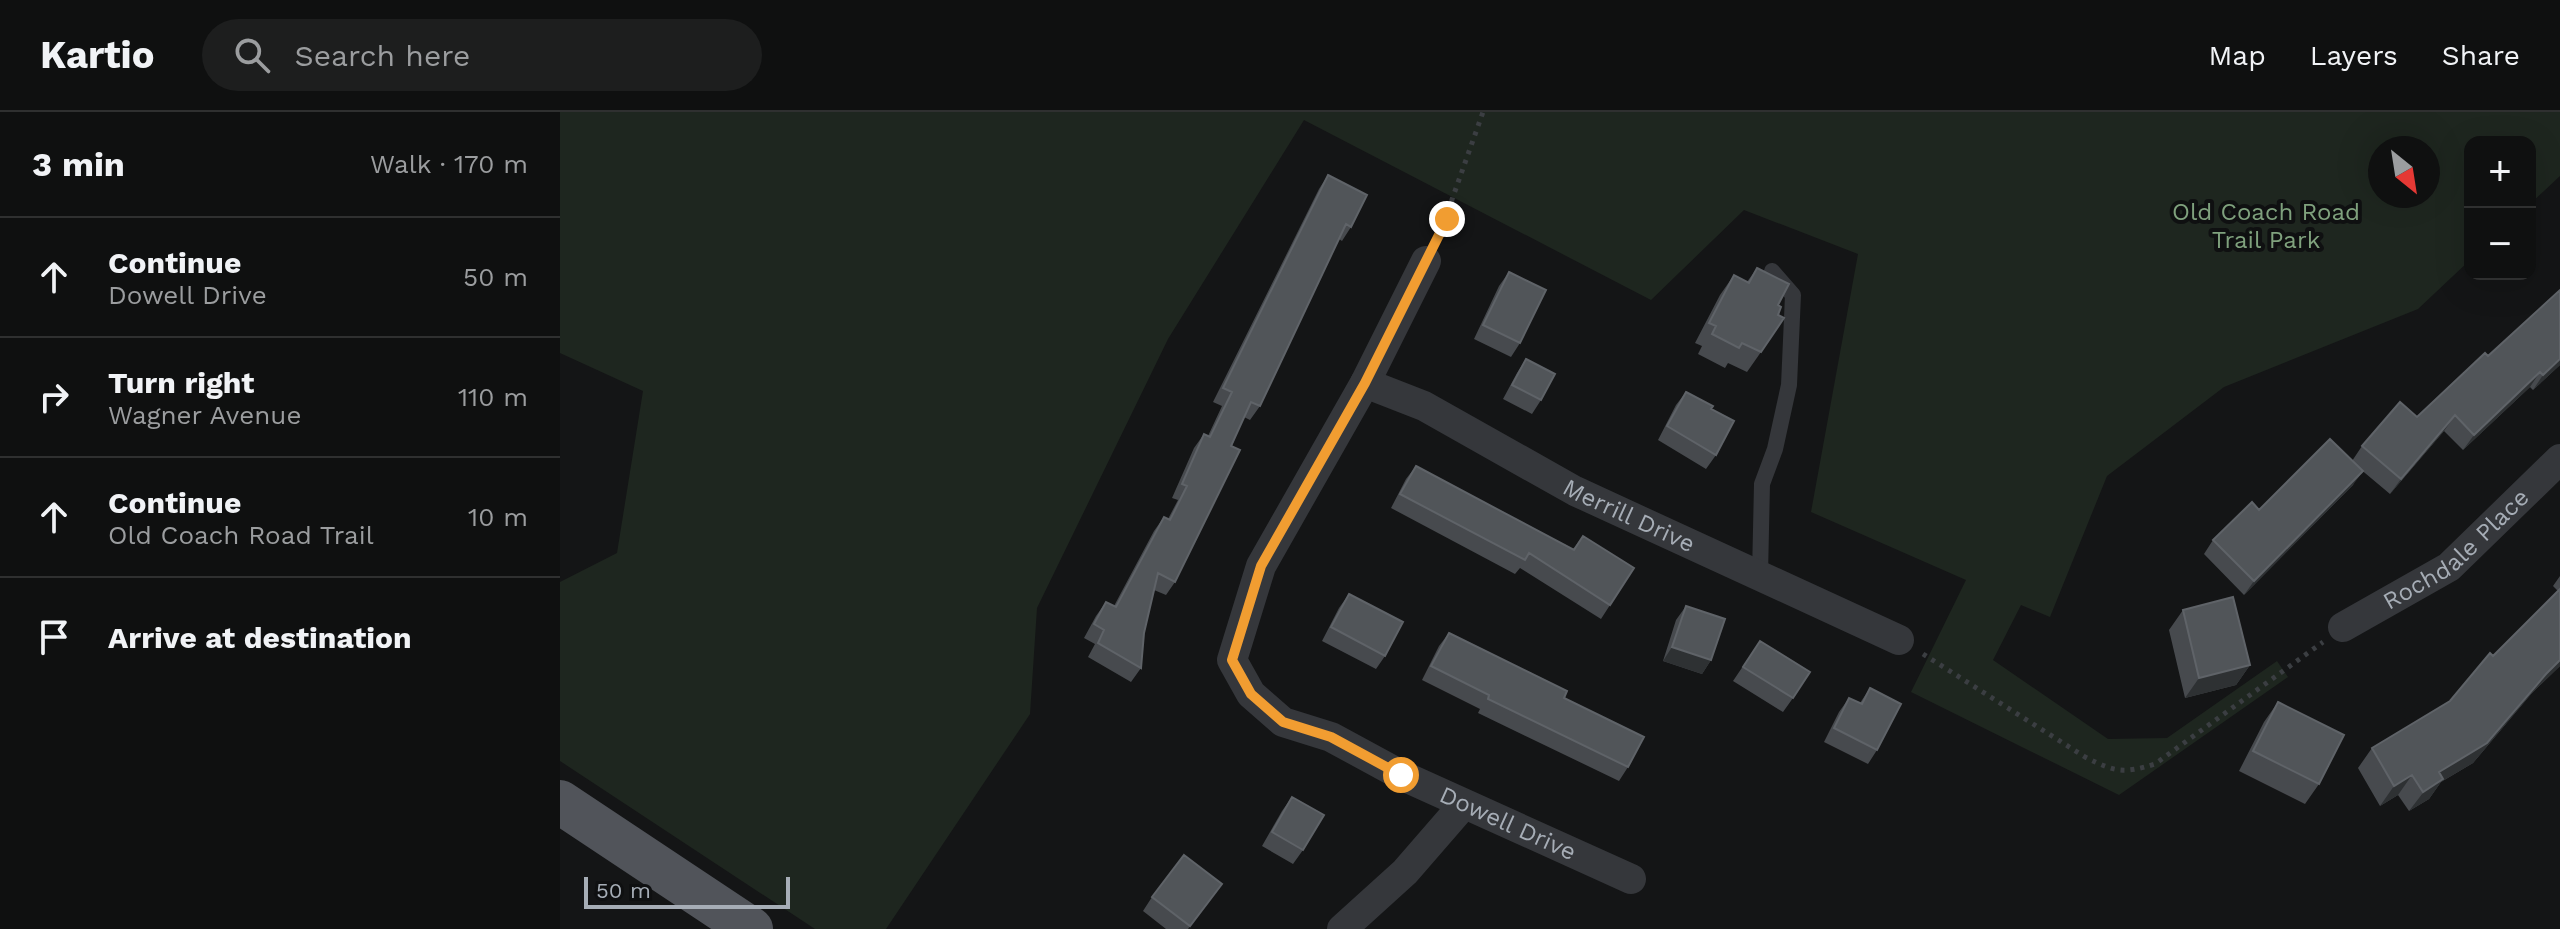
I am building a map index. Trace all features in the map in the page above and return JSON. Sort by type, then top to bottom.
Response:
[{"type":"main road","points":[[560,802],[751,929]]},
{"type":"street","points":[[1365,383],[1426,261]]},
{"type":"street","name":"Merrill Drive","points":[[1365,383],[1424,406],[1575,491],[1899,640]]},
{"type":"street","name":"Dowell Drive","points":[[1365,383],[1261,566],[1232,660],[1251,694],[1283,722],[1331,737],[1401,775],[1631,879]]},
{"type":"street","name":"Rochdale Place","points":[[2343,627],[2449,567],[2560,459]]},
{"type":"street","points":[[1342,929],[1405,872],[1464,804]]},
{"type":"lane","points":[[1760,575],[1762,484],[1775,449],[1789,385],[1793,295],[1772,271]]},
{"type":"path","points":[[1426,261],[1447,219],[1483,112]]},
{"type":"path","points":[[1899,640],[2085,757],[2109,769],[2129,773],[2155,764],[2343,627]]},
{"type":"green space","name":"Old Coach Road Trail Park","points":[[560,112],[2560,112],[2560,176],[2536,198],[2536,136],[2464,136],[2464,266],[2418,309],[2224,387],[2107,476],[2050,617],[2021,605],[1993,660],[2108,739],[2167,738],[2277,661],[2288,677],[2119,795],[1911,692],[1966,580],[1811,512],[1858,254],[1744,210],[1651,300],[1304,120],[1168,339],[1037,608],[1030,714],[886,929],[815,929],[560,761],[560,582],[617,553],[643,391],[560,353]]},
{"type":"building","points":[[1328,175],[1367,195],[1351,227],[1346,224],[1260,406],[1251,402],[1231,446],[1240,450],[1175,582],[1158,573],[1144,633],[1141,668],[1098,643],[1104,630],[1094,624],[1106,602],[1116,607],[1164,517],[1170,520],[1187,486],[1182,484],[1204,434],[1210,437],[1232,392],[1223,388]]},
{"type":"building","points":[[1757,268],[1789,284],[1778,305],[1781,307],[1778,315],[1784,318],[1761,352],[1742,343],[1739,348],[1712,334],[1716,326],[1709,323],[1734,275],[1749,283]]},
{"type":"building","points":[[1509,272],[1546,290],[1520,343],[1483,325]]},
{"type":"building","points":[[2560,290],[2560,359],[2543,375],[2540,372],[2474,435],[2455,415],[2401,479],[2362,446],[2400,402],[2417,417],[2485,353],[2488,356]]},
{"type":"building","points":[[1526,359],[1555,374],[1541,400],[1512,385]]},
{"type":"building","points":[[1686,392],[1734,421],[1716,455],[1667,426]]},
{"type":"building","points":[[2330,439],[2363,471],[2254,581],[2213,540],[2252,502],[2259,510]]},
{"type":"building","points":[[1416,466],[1574,550],[1583,536],[1634,568],[1610,605],[1529,553],[1525,560],[1400,494]]},
{"type":"building","points":[[2560,589],[2560,660],[2487,743],[2439,772],[2443,779],[2423,792],[2412,775],[2394,786],[2372,748],[2450,701],[2490,653],[2493,656]]},
{"type":"building","points":[[1349,594],[1403,622],[1385,656],[1331,627]]},
{"type":"building","points":[[2233,597],[2250,665],[2199,678],[2183,610]]},
{"type":"building","points":[[1686,606],[1725,619],[1711,660],[1672,647]]},
{"type":"building","points":[[1449,633],[1567,691],[1564,698],[1644,737],[1628,767],[1488,699],[1489,695],[1431,666]]},
{"type":"building","points":[[1760,641],[1810,672],[1793,698],[1743,667]]},
{"type":"building","points":[[1870,688],[1901,704],[1877,750],[1834,728],[1849,698],[1862,704]]},
{"type":"building","points":[[2278,702],[2344,735],[2319,784],[2253,751]]},
{"type":"building","points":[[1292,797],[1324,815],[1303,850],[1272,832]]},
{"type":"building","points":[[1184,855],[1222,884],[1190,926],[1152,897]]},
{"type":"route","points":[[1401,775],[1331,737],[1283,722],[1251,694],[1232,660],[1261,566],[1365,383],[1447,219]]}]
